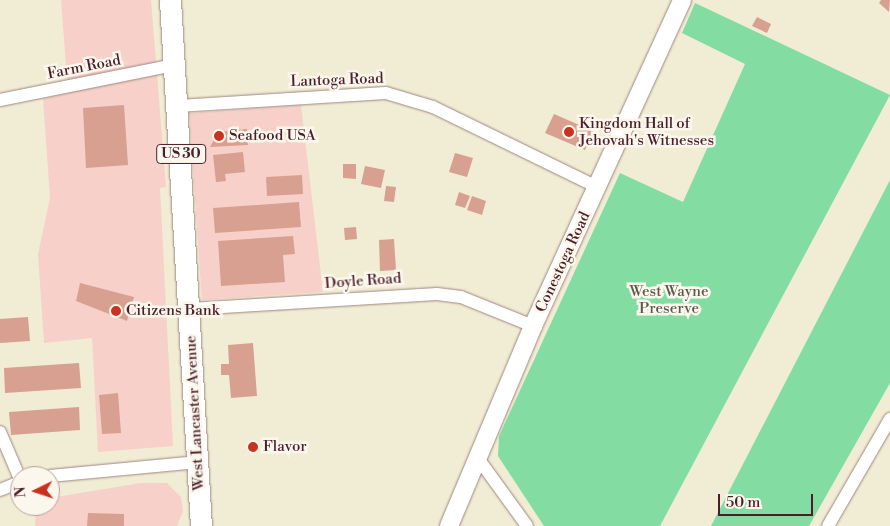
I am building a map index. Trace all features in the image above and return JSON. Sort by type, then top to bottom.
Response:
[{"type":"highway","name":"West Lancaster Avenue","points":[[170,0],[190,309],[201,526]]},
{"type":"main road","name":"Conestoga Road","points":[[449,526],[480,460],[533,326],[682,0]]},
{"type":"street","name":"Farm Road","points":[[0,100],[174,65]]},
{"type":"street","name":"Lantoga Road","points":[[178,106],[386,93],[433,107],[597,187]]},
{"type":"street","name":"Doyle Road","points":[[190,309],[437,294],[460,297],[533,326]]},
{"type":"street","points":[[828,526],[890,418]]},
{"type":"street","points":[[0,432],[14,466]]},
{"type":"street","points":[[480,460],[527,526]]},
{"type":"street","points":[[60,475],[198,462]]},
{"type":"shaded area","points":[[61,0],[151,0],[166,187],[160,188],[173,446],[98,452],[92,338],[44,343],[38,254],[50,198],[43,99],[68,92]]},
{"type":"shaded area","points":[[301,105],[323,292],[202,300],[189,113]]},
{"type":"shaded area","points":[[141,483],[167,483],[181,497],[183,511],[177,526],[35,526],[36,516],[60,516],[60,496]]},
{"type":"green space","name":"West Wayne Preserve","points":[[695,3],[890,95],[660,526],[544,526],[498,456],[499,436],[620,173],[683,202],[745,64],[682,33]]},
{"type":"green space","points":[[890,180],[890,383],[809,526],[711,526]]},
{"type":"building","points":[[881,0],[890,0],[889,12],[879,3]]},
{"type":"building","points":[[757,17],[771,24],[767,33],[752,26]]},
{"type":"building","points":[[124,105],[128,165],[86,168],[83,108]]},
{"type":"building","name":"Kingdom Hall of Jehovah's Witnesses","points":[[554,114],[593,131],[585,150],[545,133]]},
{"type":"building","points":[[247,129],[248,145],[210,147],[218,132]]},
{"type":"building","points":[[243,152],[245,172],[225,174],[226,181],[216,182],[213,155]]},
{"type":"building","points":[[455,153],[473,158],[467,177],[449,172]]},
{"type":"building","points":[[343,164],[356,164],[356,179],[343,178]]},
{"type":"building","points":[[365,166],[385,170],[381,188],[361,184]]},
{"type":"building","points":[[302,175],[303,194],[267,196],[266,177]]},
{"type":"building","points":[[386,186],[396,187],[394,202],[384,201]]},
{"type":"building","points":[[459,192],[470,196],[465,208],[455,205]]},
{"type":"building","points":[[472,196],[486,201],[482,215],[467,210]]},
{"type":"building","points":[[299,202],[301,227],[215,233],[213,208]]},
{"type":"building","points":[[356,227],[357,239],[345,240],[344,228]]},
{"type":"building","points":[[293,236],[295,254],[283,255],[285,282],[221,286],[218,241]]},
{"type":"building","points":[[394,239],[396,270],[380,271],[379,240]]},
{"type":"building","name":"Citizens Bank","points":[[80,283],[134,297],[127,321],[76,301]]},
{"type":"building","points":[[28,317],[30,341],[0,343],[0,319]]},
{"type":"building","points":[[253,343],[257,396],[231,398],[229,375],[221,375],[221,364],[229,364],[228,345]]},
{"type":"building","points":[[79,363],[81,388],[5,393],[4,368]]},
{"type":"building","points":[[118,393],[121,433],[102,434],[99,395]]},
{"type":"building","points":[[79,407],[80,430],[11,435],[9,412]]},
{"type":"building","points":[[88,513],[124,514],[124,526],[87,526]]},
{"type":"place","name":"Kingdom Hall of Jehovah's Witnesses","points":[[569,132]]},
{"type":"place","name":"Seafood USA","points":[[219,136]]},
{"type":"place","name":"Citizens Bank","points":[[116,311]]},
{"type":"place","name":"Flavor","points":[[253,447]]}]
